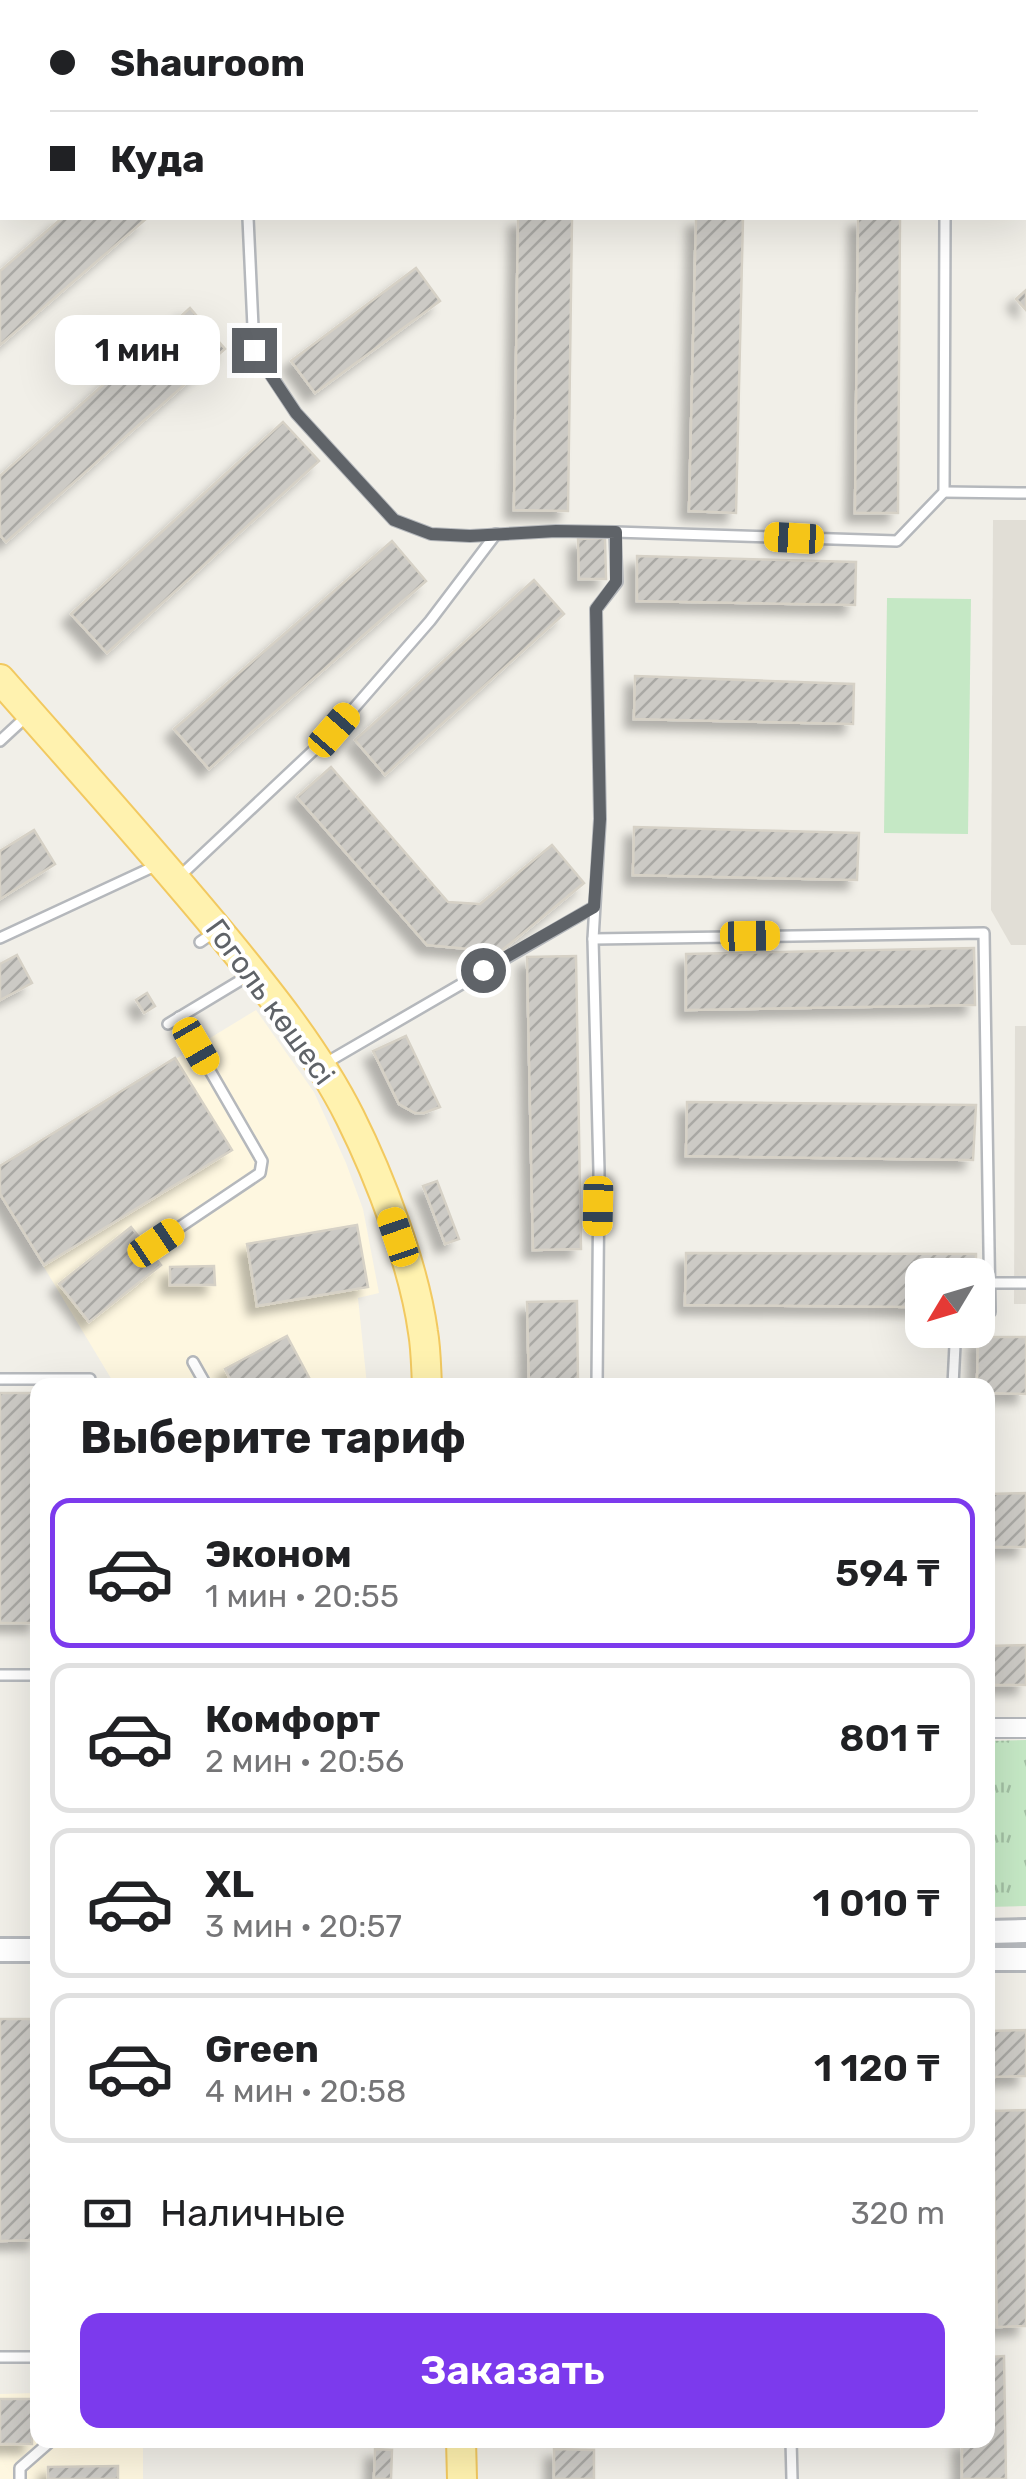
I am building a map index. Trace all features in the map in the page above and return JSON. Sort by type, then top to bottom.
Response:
[{"type":"main road","name":"Гоголь көшесі","points":[[0,679],[169,871],[209,936],[254,972],[321,1066],[365,1150],[402,1250],[424,1333],[427,1378]]},
{"type":"main road","points":[[461,2448],[462,2479]]},
{"type":"street","points":[[995,1728],[1026,1728]]},
{"type":"street","points":[[995,1932],[1026,1932]]},
{"type":"street","points":[[0,1950],[30,1950]]},
{"type":"street","points":[[995,1959],[1026,1959]]},
{"type":"lane","points":[[248,220],[254,350],[296,413],[394,520],[431,534],[470,536],[616,532],[897,541],[944,492],[945,220]]},
{"type":"lane","points":[[944,492],[1026,493]]},
{"type":"lane","points":[[597,1378],[593,938],[600,819],[596,609],[616,582],[616,532]]},
{"type":"lane","points":[[0,938],[169,871],[334,730],[430,622],[496,534]]},
{"type":"lane","points":[[0,742],[30,714]]},
{"type":"lane","points":[[321,1066],[594,907]]},
{"type":"lane","points":[[593,938],[984,933],[990,1258]]},
{"type":"lane","points":[[168,1024],[254,972]]},
{"type":"lane","points":[[156,1243],[260,1173],[263,1167],[178,1017]]},
{"type":"lane","points":[[995,1283],[1026,1282]]},
{"type":"lane","points":[[953,1378],[955,1348]]},
{"type":"lane","points":[[193,1362],[202,1378]]},
{"type":"lane","points":[[0,1379],[30,1379]]},
{"type":"lane","points":[[0,1675],[30,1675]]},
{"type":"lane","points":[[0,2358],[30,2357]]},
{"type":"lane","points":[[20,2479],[20,2468],[43,2448]]},
{"type":"lane","points":[[791,2448],[792,2479]]},
{"type":"shaded area","points":[[993,520],[1026,520],[1026,945],[1011,945],[991,910]]},
{"type":"shaded area","points":[[256,1010],[314,1092],[363,1209],[379,1293],[358,1298],[366,1378],[111,1378],[0,1194],[0,1166]]},
{"type":"shaded area","points":[[1015,1026],[1026,1026],[1026,1304],[1014,1304]]},
{"type":"shaded area","points":[[30,2393],[30,2448],[143,2448],[143,2479],[0,2479],[0,2394]]},
{"type":"green space","points":[[887,598],[971,599],[968,834],[884,833]]},
{"type":"green space","points":[[1026,1740],[1026,1906],[995,1907],[995,1741]]},
{"type":"building","points":[[60,220],[145,220],[0,345],[0,271]]},
{"type":"building","points":[[518,220],[572,220],[568,511],[514,510]]},
{"type":"building","points":[[696,220],[743,220],[736,513],[689,511]]},
{"type":"building","points":[[858,220],[900,220],[898,513],[855,513]]},
{"type":"building","points":[[416,268],[440,301],[315,393],[291,361]]},
{"type":"building","points":[[1026,290],[1026,310],[1016,299]]},
{"type":"building","points":[[190,308],[225,349],[6,542],[0,535],[0,476]]},
{"type":"building","points":[[283,422],[319,461],[107,653],[71,614]]},
{"type":"building","points":[[605,538],[606,579],[579,579],[578,539]]},
{"type":"building","points":[[392,541],[426,581],[209,769],[174,729]]},
{"type":"building","points":[[637,556],[856,562],[855,605],[637,601]]},
{"type":"building","points":[[534,580],[564,614],[385,775],[355,740]]},
{"type":"building","points":[[635,676],[854,684],[853,724],[634,719]]},
{"type":"building","points":[[331,767],[448,902],[480,904],[552,845],[584,883],[500,952],[427,945],[297,797]]},
{"type":"building","points":[[634,827],[859,833],[857,880],[633,875]]},
{"type":"building","points":[[34,830],[55,864],[0,899],[0,851]]},
{"type":"building","points":[[974,948],[975,1005],[686,1010],[686,954]]},
{"type":"building","points":[[17,955],[32,983],[0,1000],[0,964]]},
{"type":"building","points":[[576,956],[581,1249],[533,1250],[527,957]]},
{"type":"building","points":[[147,993],[155,1006],[144,1013],[136,1000]]},
{"type":"building","points":[[406,1036],[440,1107],[424,1113],[415,1113],[399,1104],[373,1051]]},
{"type":"building","points":[[175,1058],[232,1150],[44,1265],[0,1194],[0,1166]]},
{"type":"building","points":[[687,1102],[976,1105],[973,1160],[686,1156]]},
{"type":"building","points":[[437,1181],[459,1239],[445,1244],[423,1186]]},
{"type":"building","points":[[357,1225],[368,1287],[257,1306],[247,1244]]},
{"type":"building","points":[[131,1227],[161,1265],[89,1322],[59,1284]]},
{"type":"building","points":[[686,1253],[976,1254],[976,1258],[905,1258],[905,1307],[685,1305]]},
{"type":"building","points":[[214,1266],[215,1285],[170,1285],[170,1267]]},
{"type":"building","points":[[577,1301],[578,1378],[529,1378],[527,1302]]},
{"type":"building","points":[[287,1336],[309,1378],[230,1378],[225,1369]]},
{"type":"building","points":[[995,1337],[1026,1337],[1026,1394],[995,1393],[995,1378],[977,1378],[978,1348],[995,1348]]},
{"type":"building","points":[[0,1393],[30,1393],[30,1623],[0,1623]]},
{"type":"building","points":[[1026,1493],[1026,1547],[995,1547],[995,1494]]},
{"type":"building","points":[[1026,1645],[1026,1685],[995,1685],[995,1646]]},
{"type":"building","points":[[0,2019],[30,2019],[30,2240],[0,2241]]},
{"type":"building","points":[[1026,2030],[1026,2076],[995,2077],[995,2031]]},
{"type":"building","points":[[1026,2110],[1026,2326],[997,2327],[995,2111]]},
{"type":"building","points":[[1004,2356],[1006,2479],[962,2479],[962,2448],[995,2448],[995,2357]]},
{"type":"building","points":[[0,2399],[30,2399],[30,2444],[0,2444]]},
{"type":"building","points":[[375,2449],[392,2450],[391,2479],[374,2479]]},
{"type":"building","points":[[554,2449],[594,2450],[594,2479],[554,2479]]},
{"type":"building","points":[[118,2466],[118,2479],[48,2479],[48,2467]]},
{"type":"route","points":[[254,350],[296,413],[394,520],[431,534],[616,532],[616,582],[596,609],[600,819],[594,907],[483,970]]}]
